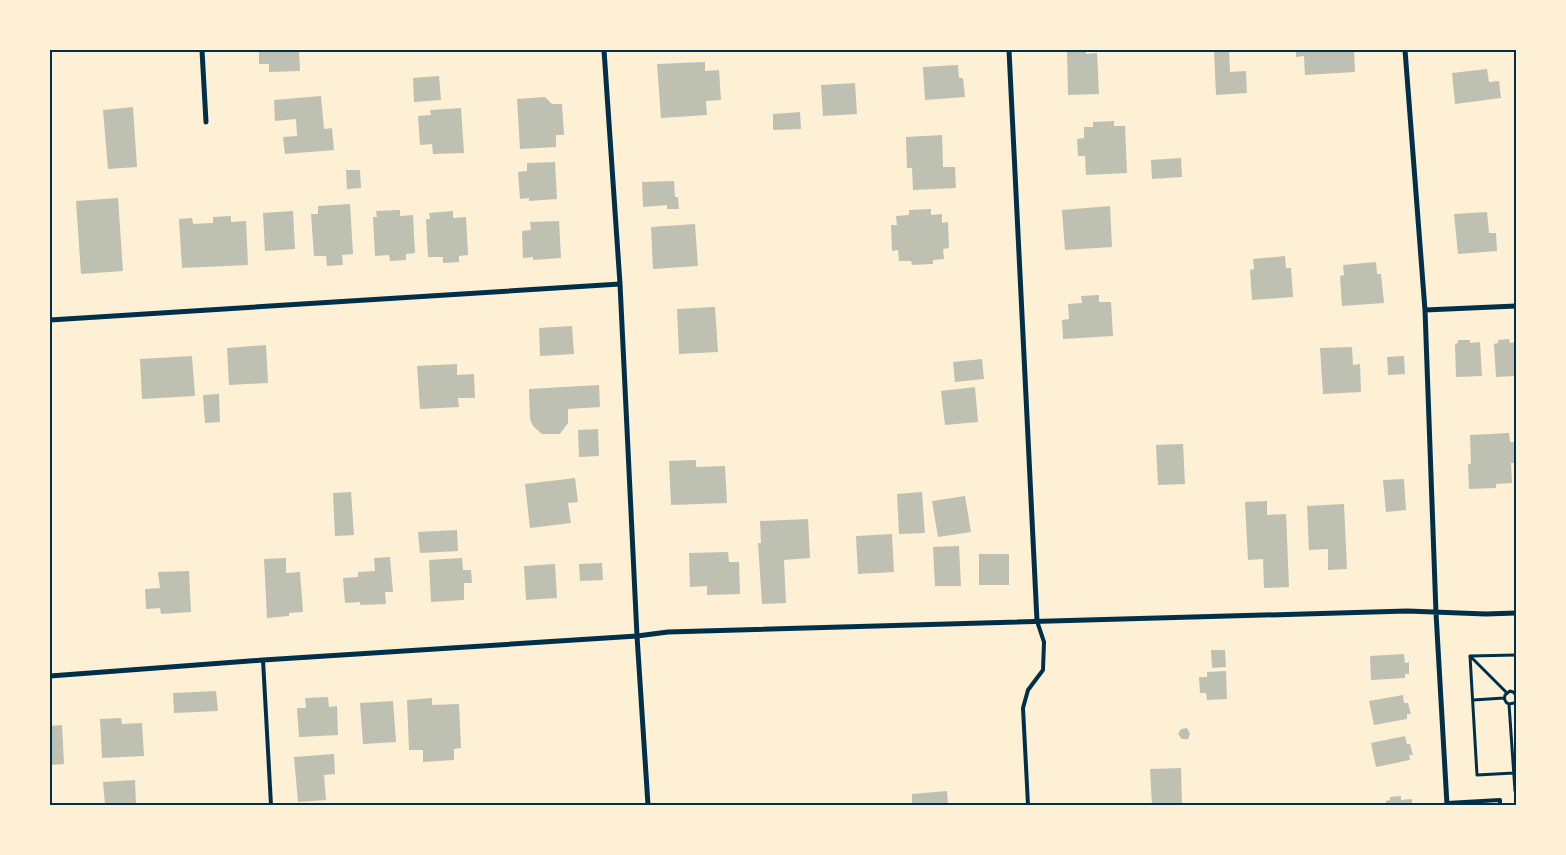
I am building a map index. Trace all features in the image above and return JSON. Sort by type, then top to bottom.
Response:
[{"type":"street","points":[[202,50],[206,122]]},
{"type":"street","points":[[604,50],[620,284],[637,636],[648,805]]},
{"type":"street","points":[[1009,50],[1037,621]]},
{"type":"street","points":[[1405,50],[1425,310],[1436,613],[1447,804]]},
{"type":"street","points":[[50,320],[620,284]]},
{"type":"street","points":[[1425,310],[1516,306]]},
{"type":"street","points":[[50,676],[637,636],[668,632],[1407,611],[1516,613]]},
{"type":"lane","points":[[1028,805],[1023,708],[1028,690],[1043,670],[1044,642],[1037,621]]},
{"type":"lane","points":[[263,660],[271,805]]},
{"type":"lane","points":[[1447,804],[1500,800],[1500,805]]},
{"type":"path","points":[[1470,656],[1516,655]]},
{"type":"path","points":[[1470,656],[1507,693]]},
{"type":"path","points":[[1470,656],[1477,775],[1514,773]]},
{"type":"path","points":[[1504,698],[1507,693],[1513,692],[1516,695]]},
{"type":"path","points":[[1473,700],[1504,698]]},
{"type":"path","points":[[1504,698],[1509,704],[1515,791]]},
{"type":"path","points":[[1509,704],[1515,703]]},
{"type":"building","points":[[259,50],[299,50],[300,71],[269,72],[269,64],[259,64]]},
{"type":"building","points":[[1067,50],[1086,50],[1086,54],[1097,53],[1099,94],[1068,95]]},
{"type":"building","points":[[1229,50],[1230,72],[1246,71],[1247,93],[1216,95],[1214,51]]},
{"type":"building","points":[[1296,50],[1354,50],[1355,72],[1305,75],[1304,56],[1296,57]]},
{"type":"building","points":[[705,62],[705,71],[719,70],[721,100],[706,101],[707,115],[661,118],[657,64]]},
{"type":"building","points":[[958,65],[959,78],[963,78],[965,97],[925,100],[923,67]]},
{"type":"building","points":[[1487,69],[1489,82],[1499,81],[1501,98],[1455,104],[1452,73]]},
{"type":"building","points":[[439,76],[441,100],[414,102],[413,78]]},
{"type":"building","points":[[855,83],[857,114],[823,116],[821,85]]},
{"type":"building","points":[[321,96],[324,129],[332,128],[334,150],[285,154],[283,137],[297,136],[296,119],[275,121],[274,100]]},
{"type":"building","points":[[545,97],[552,104],[562,104],[564,135],[556,135],[556,147],[520,149],[517,99]]},
{"type":"building","points":[[133,107],[137,167],[108,169],[103,110]]},
{"type":"building","points":[[461,108],[464,153],[433,154],[432,144],[420,145],[418,116],[431,115],[430,110]]},
{"type":"building","points":[[800,112],[801,129],[773,130],[773,114]]},
{"type":"building","points":[[1114,121],[1114,126],[1125,126],[1127,173],[1086,175],[1085,156],[1078,156],[1077,139],[1084,138],[1084,127],[1093,127],[1093,122]]},
{"type":"building","points":[[942,135],[943,167],[955,167],[956,188],[913,190],[912,168],[907,168],[906,137]]},
{"type":"building","points":[[1181,158],[1182,177],[1152,179],[1151,160]]},
{"type":"building","points":[[555,162],[557,199],[529,201],[529,198],[520,199],[518,172],[527,171],[527,163]]},
{"type":"building","points":[[346,170],[360,170],[361,188],[347,189]]},
{"type":"building","points":[[674,181],[675,197],[678,197],[679,209],[667,209],[667,205],[643,207],[642,182]]},
{"type":"building","points":[[118,198],[123,271],[81,274],[76,201]]},
{"type":"building","points":[[350,204],[353,254],[342,255],[343,265],[327,266],[326,256],[314,256],[311,214],[318,214],[318,206]]},
{"type":"building","points":[[1110,206],[1112,247],[1065,250],[1062,210]]},
{"type":"building","points":[[931,209],[931,215],[942,214],[942,223],[948,222],[949,248],[943,249],[944,259],[933,260],[933,264],[912,265],[911,261],[899,261],[898,250],[892,251],[891,225],[897,225],[896,216],[909,215],[909,210]]},
{"type":"building","points":[[400,210],[400,216],[413,215],[415,253],[406,254],[406,260],[390,261],[389,255],[375,256],[373,217],[377,217],[376,211]]},
{"type":"building","points":[[293,211],[295,249],[265,251],[263,213]]},
{"type":"building","points":[[453,211],[453,218],[466,217],[468,255],[459,256],[459,262],[443,263],[443,257],[428,257],[426,219],[430,219],[429,213]]},
{"type":"building","points":[[1487,212],[1489,233],[1496,233],[1497,251],[1458,254],[1454,214]]},
{"type":"building","points":[[231,216],[231,222],[246,221],[248,265],[182,268],[179,219],[192,218],[193,224],[213,223],[213,217]]},
{"type":"building","points":[[559,221],[561,258],[533,260],[533,257],[523,258],[522,231],[531,230],[530,222]]},
{"type":"building","points":[[695,224],[698,266],[653,269],[651,227]]},
{"type":"building","points":[[1285,256],[1286,268],[1291,268],[1293,297],[1252,300],[1250,270],[1254,269],[1253,259]]},
{"type":"building","points":[[1376,262],[1377,274],[1381,274],[1384,303],[1342,306],[1340,276],[1344,275],[1343,265]]},
{"type":"building","points":[[1099,295],[1099,302],[1111,302],[1113,336],[1063,339],[1062,320],[1069,319],[1068,304],[1082,303],[1081,296]]},
{"type":"building","points":[[715,307],[718,352],[679,354],[677,309]]},
{"type":"building","points":[[572,326],[574,354],[540,356],[539,328]]},
{"type":"building","points":[[1509,339],[1510,343],[1516,342],[1516,376],[1496,377],[1494,344],[1498,343],[1498,340]]},
{"type":"building","points":[[1458,340],[1470,340],[1470,343],[1480,342],[1482,376],[1456,377],[1455,344],[1458,343]]},
{"type":"building","points":[[266,345],[268,383],[229,385],[227,348]]},
{"type":"building","points":[[1352,347],[1353,365],[1360,364],[1361,392],[1323,394],[1320,348]]},
{"type":"building","points":[[192,356],[195,396],[142,399],[140,359]]},
{"type":"building","points":[[1404,356],[1405,374],[1388,375],[1387,357]]},
{"type":"building","points":[[982,359],[984,379],[955,382],[953,362]]},
{"type":"building","points":[[457,364],[457,375],[474,374],[475,398],[458,398],[459,407],[420,409],[417,366]]},
{"type":"building","points":[[599,385],[600,407],[568,409],[568,423],[560,434],[542,434],[533,426],[530,419],[529,389]]},
{"type":"building","points":[[975,387],[978,422],[945,425],[941,391]]},
{"type":"building","points":[[219,394],[220,422],[205,423],[203,395]]},
{"type":"building","points":[[598,429],[599,456],[579,457],[578,430]]},
{"type":"building","points":[[1509,433],[1510,442],[1514,442],[1515,463],[1511,463],[1512,483],[1496,484],[1496,488],[1469,489],[1468,464],[1471,464],[1470,435]]},
{"type":"building","points":[[1183,444],[1185,484],[1158,485],[1156,445]]},
{"type":"building","points":[[696,460],[696,467],[725,466],[727,503],[671,505],[669,461]]},
{"type":"building","points":[[575,478],[578,502],[568,503],[571,523],[530,528],[525,484]]},
{"type":"building","points":[[1404,479],[1406,510],[1386,512],[1383,480]]},
{"type":"building","points":[[351,492],[354,535],[335,536],[333,493]]},
{"type":"building","points":[[922,492],[925,533],[899,534],[897,494]]},
{"type":"building","points":[[965,496],[971,532],[938,537],[932,501]]},
{"type":"building","points":[[1267,501],[1267,515],[1286,514],[1289,587],[1264,588],[1263,559],[1248,560],[1245,502]]},
{"type":"building","points":[[1344,504],[1347,569],[1328,570],[1328,549],[1309,550],[1307,506]]},
{"type":"building","points":[[808,519],[810,558],[784,560],[786,603],[762,604],[758,543],[761,543],[760,521]]},
{"type":"building","points":[[457,530],[458,551],[420,553],[418,532]]},
{"type":"building","points":[[892,534],[894,572],[858,574],[856,536]]},
{"type":"building","points":[[959,546],[961,586],[935,586],[933,547]]},
{"type":"building","points":[[728,552],[729,562],[739,562],[740,594],[707,595],[707,586],[690,587],[689,553]]},
{"type":"building","points":[[979,554],[1009,554],[1009,585],[979,585]]},
{"type":"building","points":[[390,557],[393,592],[385,592],[386,604],[360,605],[360,602],[345,603],[343,578],[358,577],[358,572],[375,571],[374,558]]},
{"type":"building","points":[[286,558],[286,573],[300,572],[303,612],[289,613],[289,616],[267,618],[264,559]]},
{"type":"building","points":[[462,558],[463,570],[471,570],[472,583],[464,583],[464,600],[431,602],[429,560]]},
{"type":"building","points":[[602,563],[603,580],[580,581],[579,564]]},
{"type":"building","points":[[555,564],[557,598],[526,600],[524,566]]},
{"type":"building","points":[[189,571],[191,612],[161,614],[160,608],[146,609],[145,589],[160,588],[158,572]]},
{"type":"building","points":[[1211,650],[1225,650],[1226,667],[1212,668]]},
{"type":"building","points":[[1404,654],[1405,663],[1409,662],[1409,674],[1405,674],[1405,678],[1371,680],[1370,656]]},
{"type":"building","points":[[1226,671],[1227,699],[1207,700],[1206,693],[1200,693],[1199,677],[1207,677],[1207,672]]},
{"type":"building","points":[[216,691],[218,711],[174,713],[173,693]]},
{"type":"building","points":[[1403,695],[1404,703],[1408,703],[1411,714],[1407,714],[1407,719],[1374,725],[1369,701]]},
{"type":"building","points":[[328,697],[329,707],[337,706],[338,735],[299,737],[297,708],[306,708],[305,698]]},
{"type":"building","points":[[432,698],[432,705],[459,704],[461,748],[454,749],[454,760],[423,762],[423,750],[409,750],[407,700]]},
{"type":"building","points":[[393,701],[396,742],[363,744],[360,703]]},
{"type":"building","points":[[121,718],[122,724],[142,723],[144,756],[102,758],[100,719]]},
{"type":"building","points":[[62,725],[64,764],[50,765],[50,726]]},
{"type":"building","points":[[1187,728],[1190,734],[1188,739],[1182,739],[1178,734],[1181,729]]},
{"type":"building","points":[[1405,736],[1407,744],[1410,744],[1413,755],[1409,755],[1410,760],[1376,767],[1371,743]]},
{"type":"building","points":[[334,754],[335,774],[324,775],[326,800],[298,802],[294,757]]},
{"type":"building","points":[[1181,768],[1182,805],[1152,805],[1150,769]]},
{"type":"building","points":[[135,780],[136,805],[105,805],[103,782]]},
{"type":"building","points":[[947,791],[948,805],[912,805],[912,794]]},
{"type":"building","points":[[1401,796],[1401,800],[1412,799],[1412,805],[1386,805],[1386,801],[1390,800],[1390,797]]}]
